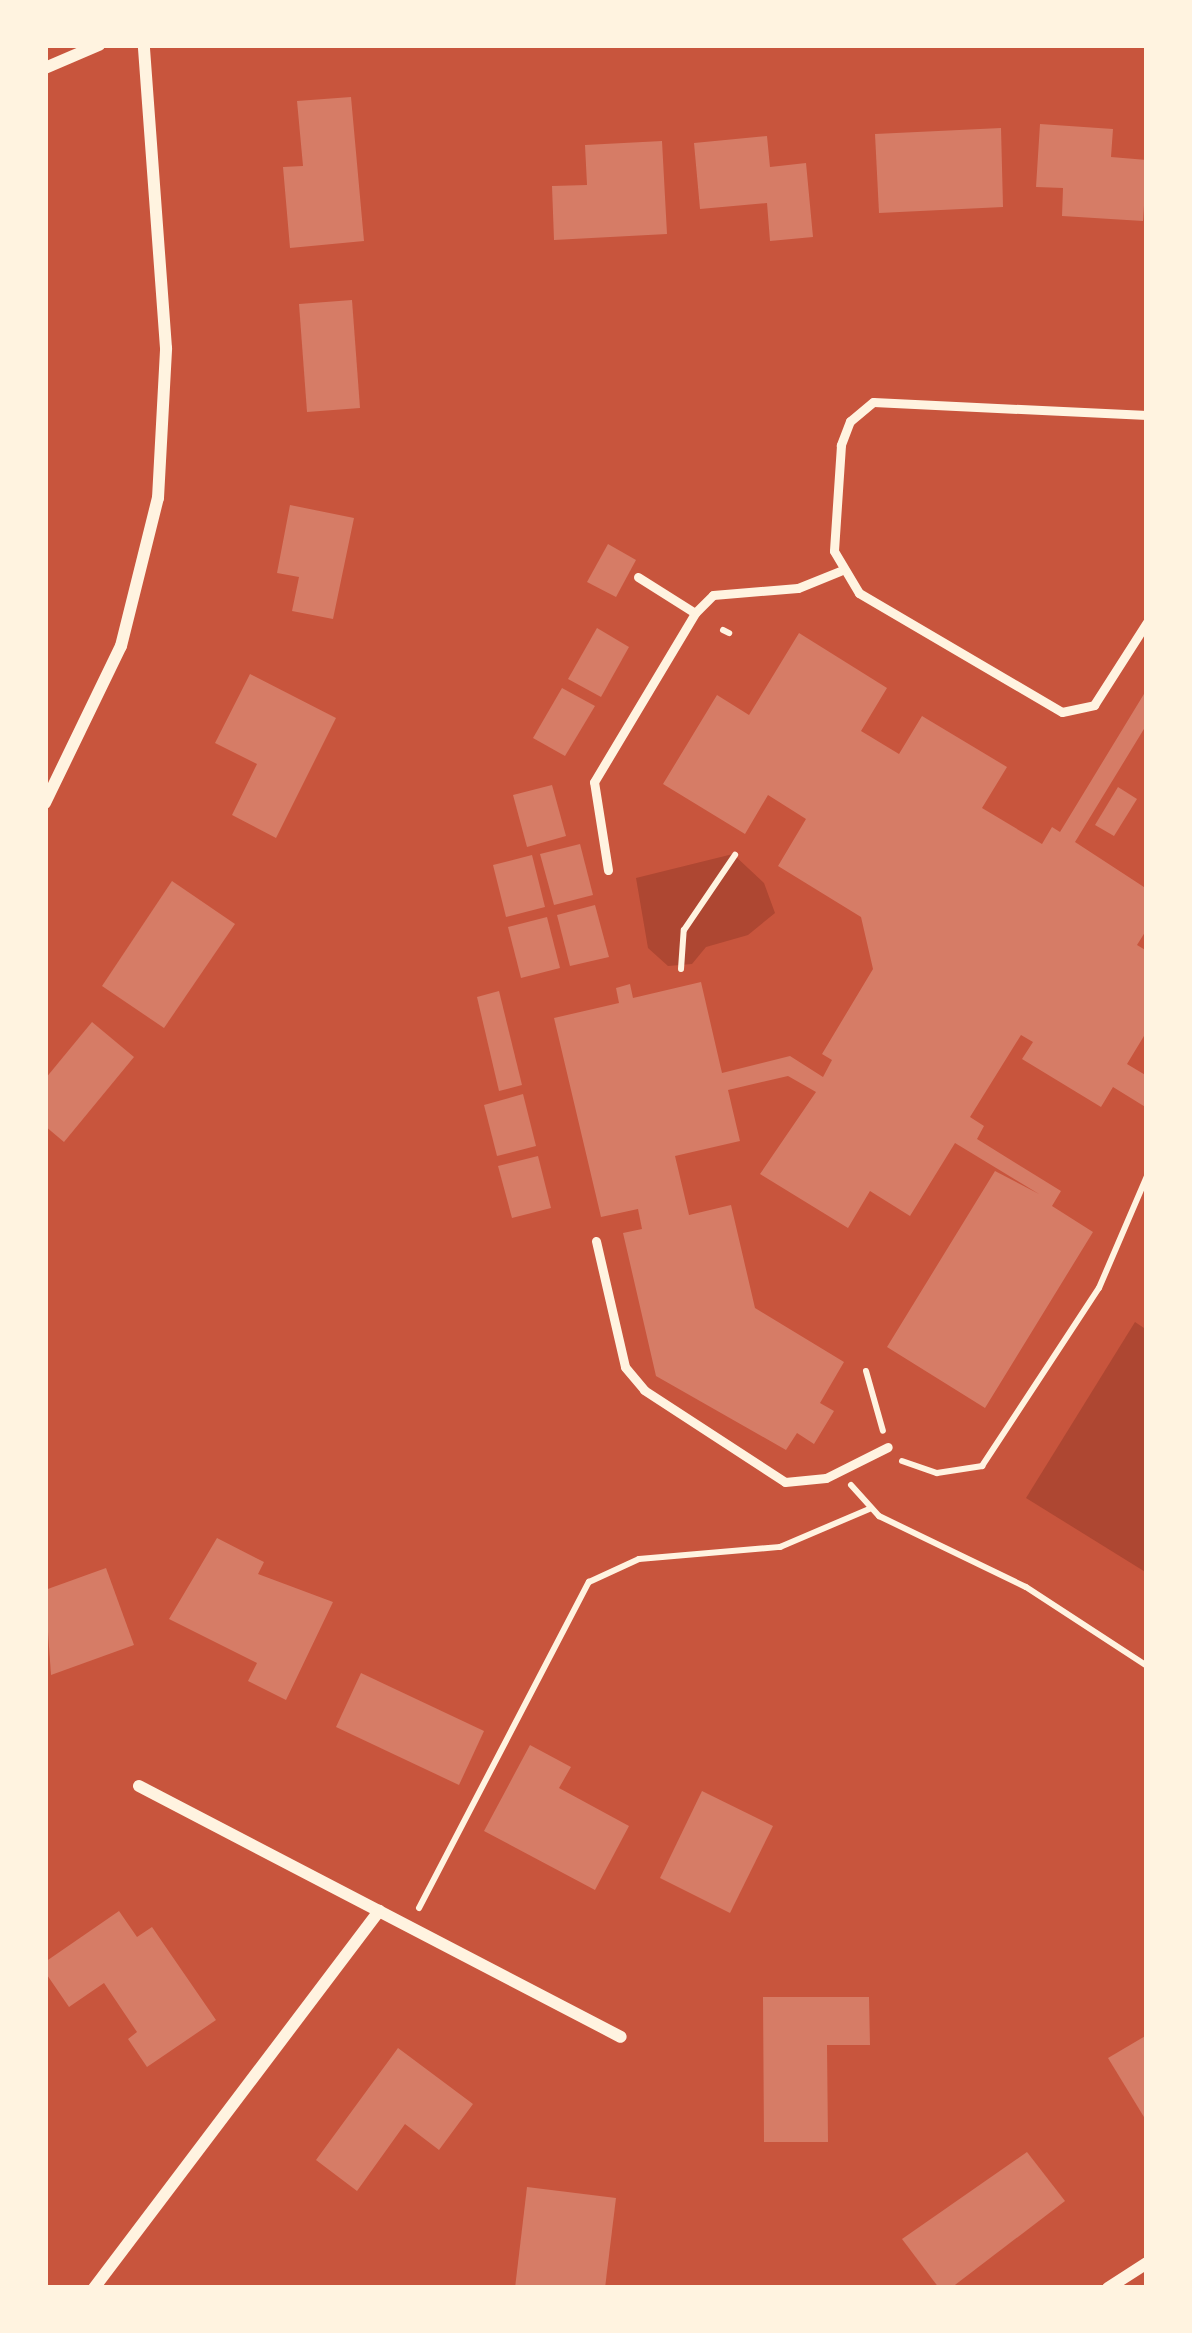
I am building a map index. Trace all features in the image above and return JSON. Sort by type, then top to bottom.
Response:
[{"type":"street","points":[[45,68],[99,45]]},
{"type":"street","points":[[45,803],[121,646],[158,498],[166,347],[144,45]]},
{"type":"street","points":[[139,1786],[621,2037]]},
{"type":"street","points":[[94,2288],[379,1911]]},
{"type":"street","points":[[1108,2288],[1147,2263]]},
{"type":"lane","points":[[1147,415],[873,402],[850,421],[841,446],[834,551],[840,572],[869,600],[1062,712],[1094,705],[1147,622]]},
{"type":"lane","points":[[608,870],[594,782],[695,613],[713,595],[798,588],[840,572]]},
{"type":"lane","points":[[638,578],[695,613]]},
{"type":"lane","points":[[596,1241],[625,1366],[637,1384],[774,1478],[813,1482],[888,1447]]},
{"type":"path","points":[[681,969],[684,930],[735,855]]},
{"type":"path","points":[[866,1370],[888,1447],[916,1469],[958,1473],[982,1466],[1100,1288],[1147,1176]]},
{"type":"path","points":[[842,1470],[869,1509],[1026,1587],[1147,1666]]},
{"type":"path","points":[[409,1927],[590,1582],[639,1558],[780,1546],[869,1509]]},
{"type":"shaded area","points":[[733,854],[764,883],[775,913],[748,935],[706,947],[692,964],[668,966],[648,948],[636,878]]},
{"type":"shaded area","points":[[1135,1322],[1147,1330],[1147,1573],[1026,1498]]},
{"type":"building","points":[[351,97],[364,241],[290,248],[283,167],[303,166],[297,101]]},
{"type":"building","points":[[1040,124],[1113,129],[1111,157],[1147,160],[1143,221],[1062,216],[1063,188],[1036,187]]},
{"type":"building","points":[[1001,128],[1003,207],[879,213],[875,134]]},
{"type":"building","points":[[767,136],[770,167],[806,163],[813,237],[770,241],[767,203],[700,209],[694,143]]},
{"type":"building","points":[[662,141],[667,234],[554,240],[552,186],[587,185],[585,145]]},
{"type":"building","points":[[352,300],[360,408],[307,412],[299,304]]},
{"type":"building","points":[[290,505],[354,518],[333,619],[292,611],[299,577],[277,573]]},
{"type":"building","points":[[608,544],[636,560],[616,597],[587,582]]},
{"type":"building","points":[[597,628],[629,647],[601,697],[568,679]]},
{"type":"building","points":[[799,633],[887,688],[861,731],[899,754],[922,716],[1007,767],[982,808],[1042,844],[1052,827],[1060,832],[1147,689],[1147,724],[1075,842],[1147,889],[1147,929],[1137,945],[1147,951],[1147,1031],[1127,1064],[1147,1076],[1147,1108],[1113,1087],[1101,1107],[1022,1059],[1033,1042],[1021,1035],[970,1117],[984,1126],[977,1139],[1061,1191],[1052,1206],[1093,1232],[985,1408],[887,1347],[995,1171],[1039,1194],[955,1143],[910,1216],[870,1191],[848,1228],[760,1174],[816,1092],[788,1076],[728,1090],[740,1141],[675,1156],[689,1215],[731,1205],[755,1308],[844,1362],[820,1403],[834,1411],[814,1444],[797,1433],[786,1450],[656,1376],[623,1233],[642,1229],[638,1209],[601,1217],[554,1018],[619,1003],[616,988],[630,984],[633,998],[701,982],[722,1073],[790,1056],[823,1077],[832,1060],[822,1054],[873,969],[861,917],[778,866],[806,819],[768,795],[745,834],[663,784],[717,695],[749,715]]},
{"type":"building","points":[[250,674],[336,718],[276,838],[232,815],[257,764],[215,743]]},
{"type":"building","points":[[562,688],[595,706],[565,756],[533,738]]},
{"type":"building","points":[[552,785],[566,836],[527,847],[513,795]]},
{"type":"building","points":[[1118,787],[1137,799],[1114,836],[1095,825]]},
{"type":"building","points":[[580,844],[593,895],[554,905],[540,854]]},
{"type":"building","points":[[532,855],[545,907],[506,917],[493,865]]},
{"type":"building","points":[[172,881],[235,924],[164,1028],[102,986]]},
{"type":"building","points":[[595,905],[609,957],[570,966],[557,915]]},
{"type":"building","points":[[547,917],[560,968],[521,978],[508,927]]},
{"type":"building","points":[[499,991],[522,1085],[499,1091],[477,997]]},
{"type":"building","points":[[92,1022],[134,1057],[64,1142],[45,1126],[45,1079]]},
{"type":"building","points":[[523,1094],[536,1146],[497,1156],[484,1105]]},
{"type":"building","points":[[538,1156],[551,1208],[512,1218],[498,1166]]},
{"type":"building","points":[[217,1538],[264,1562],[258,1574],[333,1602],[286,1700],[248,1681],[257,1663],[169,1619]]},
{"type":"building","points":[[106,1568],[134,1645],[51,1675],[45,1590]]},
{"type":"building","points":[[361,1673],[484,1731],[459,1785],[336,1727]]},
{"type":"building","points":[[530,1745],[571,1767],[559,1788],[629,1826],[595,1890],[484,1831]]},
{"type":"building","points":[[702,1791],[773,1826],[730,1913],[660,1878]]},
{"type":"building","points":[[119,1911],[137,1937],[152,1927],[216,2020],[147,2067],[128,2039],[137,2032],[104,1983],[69,2007],[45,1972],[45,1962]]},
{"type":"building","points":[[763,1997],[869,1997],[870,2045],[827,2045],[828,2142],[764,2142]]},
{"type":"building","points":[[1147,2035],[1147,2122],[1108,2058]]},
{"type":"building","points":[[398,2048],[473,2104],[439,2150],[405,2124],[357,2191],[316,2160]]},
{"type":"building","points":[[1027,2152],[1065,2201],[951,2288],[939,2288],[902,2239]]},
{"type":"building","points":[[527,2187],[616,2198],[605,2288],[515,2288]]}]
